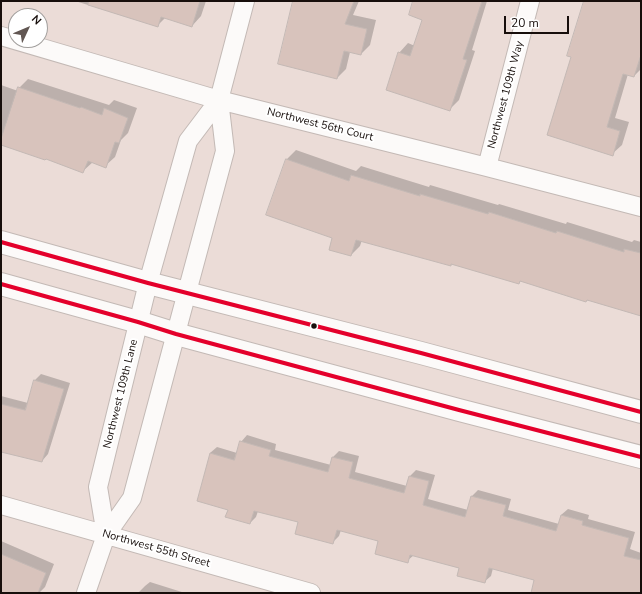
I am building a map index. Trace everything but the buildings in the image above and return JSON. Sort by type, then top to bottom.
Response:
[{"type":"street","name":"Northwest 109th Lane","points":[[106,535],[98,488],[148,283],[188,141],[218,100],[245,1]]},
{"type":"street","name":"Northwest 109th Way","points":[[487,167],[530,1]]},
{"type":"street","name":"Northwest 56th Court","points":[[1,36],[218,100],[641,207]]},
{"type":"street","name":"Northwest 109th Lane","points":[[86,593],[106,535],[132,498],[225,151],[218,100]]},
{"type":"street","points":[[1,242],[148,283],[429,355],[641,412]]},
{"type":"street","points":[[1,284],[176,334],[458,410],[641,457]]},
{"type":"street","name":"Northwest 55th Street","points":[[1,505],[311,593]]},
{"type":"transit line","points":[[1,242],[148,283],[421,353],[641,412]]},
{"type":"transit line","points":[[1,284],[176,334],[641,457]]}]
